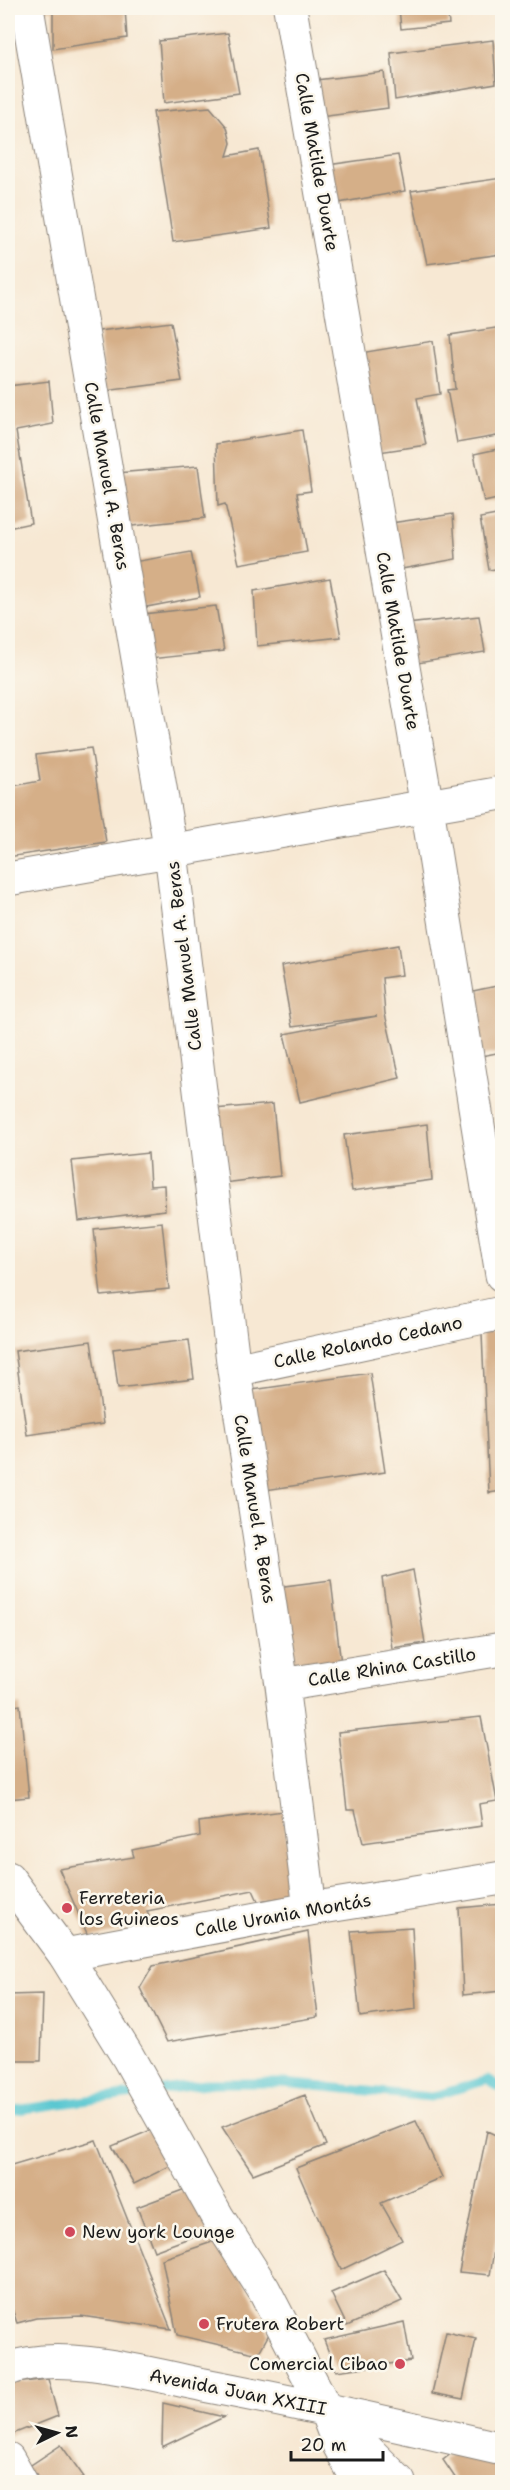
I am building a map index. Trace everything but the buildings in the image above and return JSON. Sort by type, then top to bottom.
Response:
[{"type":"street","name":"Calle Manuel A. Beras","points":[[27,8],[171,852],[234,1371],[282,1685],[310,1909]]},
{"type":"street","name":"Calle Matilde Duarte","points":[[290,8],[427,807],[502,1275]]},
{"type":"street","points":[[8,879],[502,793]]},
{"type":"street","name":"Calle Rolando Cedano","points":[[234,1371],[502,1313]]},
{"type":"street","name":"Calle Rhina Castillo","points":[[282,1685],[502,1649]]},
{"type":"street","points":[[8,1878],[64,1955],[128,2057],[218,2218],[264,2290],[325,2408],[339,2445],[359,2482]]},
{"type":"street","name":"Calle Urania Montás","points":[[64,1955],[310,1909],[502,1878]]},
{"type":"street","name":"Avenida Juan XXIII","points":[[8,2369],[27,2361],[101,2365],[325,2408],[502,2449]]},
{"type":"street","points":[[325,2408],[399,2482]]},
{"type":"street","points":[[8,2459],[21,2482]]},
{"type":"waterway","points":[[154,2091],[213,2083],[283,2083],[431,2097],[487,2080],[502,2089]]},
{"type":"waterway","points":[[8,2111],[141,2093]]},
{"type":"place","name":"Ferreteria los Guineos","points":[[67,1908]]},
{"type":"place","name":"New york Lounge","points":[[70,2232]]},
{"type":"place","name":"Frutera Robert","points":[[204,2324]]},
{"type":"place","name":"Comercial Cibao","points":[[400,2364]]}]
